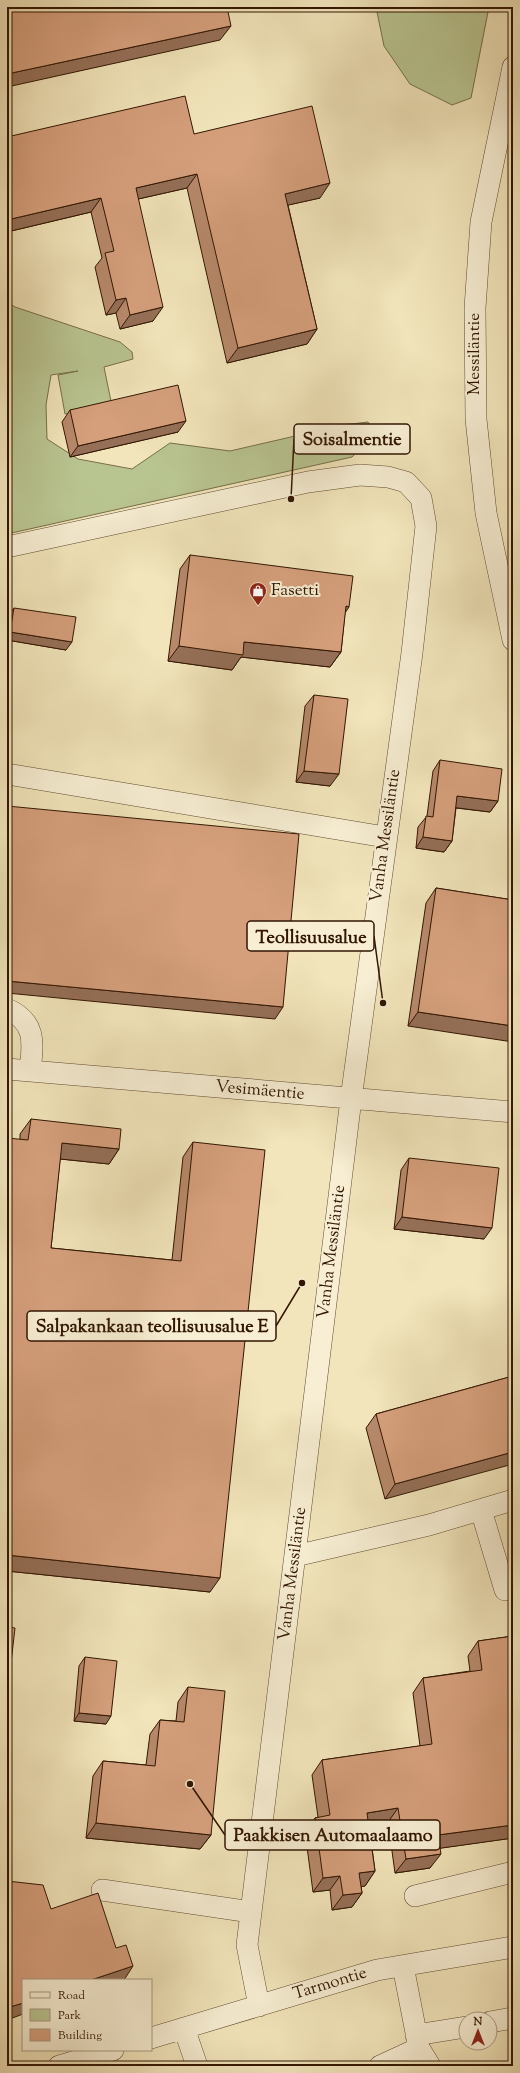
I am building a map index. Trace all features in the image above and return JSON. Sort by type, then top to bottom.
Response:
[{"type":"street","name":"Messiläntie","points":[[513,67],[481,222],[475,308],[476,420],[484,497],[513,640]]},
{"type":"street","name":"Vanha Messiläntie","points":[[7,547],[308,482],[360,475],[388,477],[406,482],[421,498],[426,526],[412,653],[385,837],[351,1099],[247,1945],[259,2006]]},
{"type":"street","points":[[7,774],[385,837]]},
{"type":"street","points":[[7,1009],[18,1014],[29,1028],[33,1041],[30,1071]]},
{"type":"street","name":"Vesimäentie","points":[[7,1069],[513,1112]]},
{"type":"street","points":[[295,1556],[429,1525],[513,1500]]},
{"type":"street","points":[[481,1510],[505,1590],[513,1588]]},
{"type":"street","points":[[415,1896],[513,1872]]},
{"type":"street","points":[[102,1890],[251,1912]]},
{"type":"street","name":"Tarmontie","points":[[152,2038],[377,1970],[513,1946]]},
{"type":"street","points":[[402,1966],[418,2042],[430,2066]]},
{"type":"street","points":[[498,2021],[513,2018]]},
{"type":"street","points":[[184,2028],[197,2066]]},
{"type":"street","points":[[380,2066],[418,2042],[458,2030]]},
{"type":"street","points":[[60,2066],[109,2051]]},
{"type":"green space","points":[[376,7],[489,7],[471,98],[452,105],[410,84],[384,46]]},
{"type":"green space","points":[[7,302],[15,307],[120,342],[132,352],[133,359],[104,367],[112,406],[65,414],[58,375],[78,371],[51,375],[46,405],[47,439],[78,459],[132,469],[170,443],[230,451],[343,425],[368,422],[376,434],[352,457],[7,534]]},
{"type":"building","points":[[7,7],[227,7],[231,26],[7,74]]},
{"type":"building","points":[[185,96],[194,134],[312,106],[330,183],[285,194],[317,329],[238,348],[197,174],[136,188],[163,307],[130,315],[126,298],[116,300],[105,253],[114,251],[101,198],[7,220],[7,137]]},
{"type":"building","points":[[178,385],[186,421],[78,446],[70,410]]},
{"type":"building","name":"Fasetti","points":[[190,555],[353,576],[349,607],[346,606],[341,652],[244,642],[243,655],[179,646]]},
{"type":"building","points":[[14,608],[76,617],[72,642],[10,632]]},
{"type":"building","points":[[314,695],[348,699],[339,774],[304,771]]},
{"type":"building","points":[[440,760],[502,769],[498,801],[457,796],[452,841],[423,837],[426,816],[433,817]]},
{"type":"building","points":[[7,806],[299,834],[283,1007],[7,981]]},
{"type":"building","points":[[436,888],[513,900],[513,1026],[418,1012]]},
{"type":"building","points":[[31,1119],[121,1129],[119,1149],[62,1143],[51,1248],[181,1261],[193,1142],[265,1150],[220,1578],[7,1555],[7,1138],[28,1140]]},
{"type":"building","points":[[409,1158],[499,1168],[492,1228],[402,1217]]},
{"type":"building","points":[[513,1376],[513,1452],[395,1484],[376,1414]]},
{"type":"building","points":[[7,1627],[15,1628],[7,1698]]},
{"type":"building","points":[[513,1636],[513,1825],[438,1835],[441,1854],[406,1859],[398,1808],[367,1813],[375,1871],[359,1873],[362,1893],[343,1895],[340,1876],[323,1878],[315,1818],[330,1815],[322,1760],[432,1744],[423,1678],[482,1670],[478,1641]]},
{"type":"building","points":[[85,1657],[117,1661],[111,1716],[79,1713]]},
{"type":"building","points":[[188,1687],[225,1691],[211,1835],[96,1823],[103,1761],[155,1766],[160,1720],[184,1722]]},
{"type":"building","points":[[7,1881],[43,1885],[51,1909],[98,1893],[116,1948],[126,1945],[133,1966],[94,1979],[22,1979],[22,2003],[7,2008]]},
{"type":"place","name":"Soisalmentie","points":[[291,499]]},
{"type":"place","name":"Fasetti","points":[[258,606]]},
{"type":"place","name":"Teollisuusalue","points":[[383,1003]]},
{"type":"place","name":"Salpakankaan teollisuusalue E","points":[[302,1283]]},
{"type":"place","name":"Paakkisen Automaalaamo","points":[[190,1784]]}]
